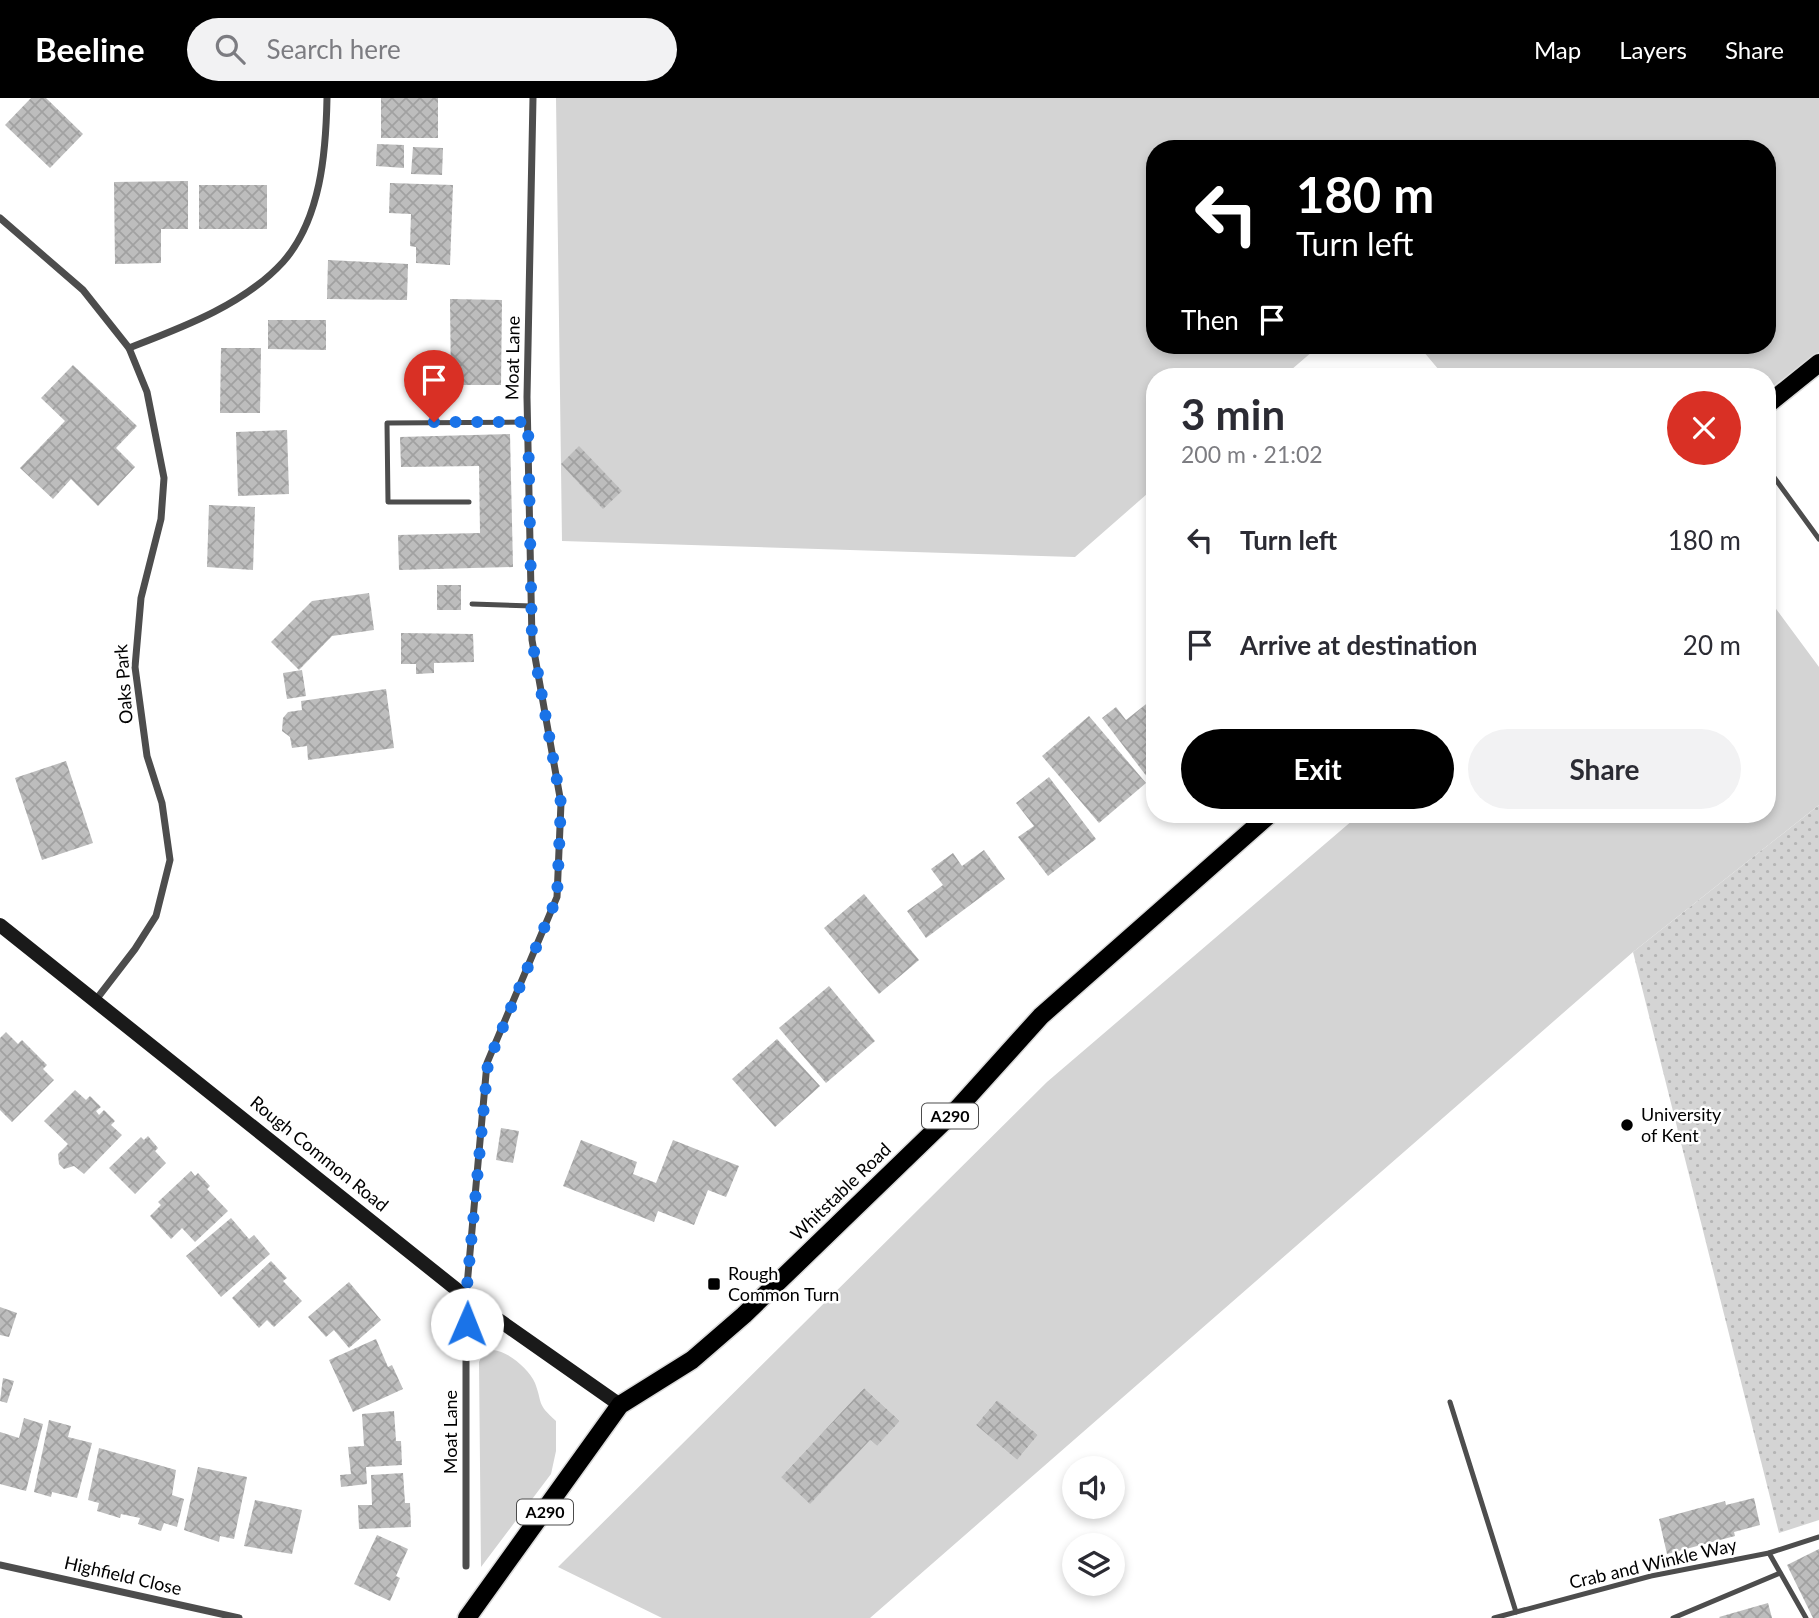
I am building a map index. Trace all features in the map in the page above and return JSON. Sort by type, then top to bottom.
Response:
[{"type":"main road","points":[[1776,398],[1819,363]]},
{"type":"main road","name":"Whitstable Road","points":[[467,1618],[620,1405],[692,1360],[744,1315],[958,1108],[1041,1016],[1260,823]]},
{"type":"street","points":[[129,348],[215,310],[253,286],[283,261],[303,228],[315,196],[323,162],[327,98]]},
{"type":"street","name":"Moat Lane","points":[[466,1566],[466,1297],[488,1063],[557,897],[561,803],[532,640],[528,422],[533,98]]},
{"type":"street","name":"Oaks Park","points":[[0,218],[83,290],[129,348],[147,392],[164,478],[161,519],[141,598],[135,667],[147,756],[162,803],[170,860],[156,916],[135,949],[94,1001]]},
{"type":"street","name":"Rough Common Road","points":[[0,925],[466,1297],[620,1405]]},
{"type":"street","name":"Highfield Close","points":[[0,1565],[239,1618]]},
{"type":"lane","points":[[469,502],[388,502],[387,422],[528,422]]},
{"type":"lane","points":[[1776,480],[1819,538]]},
{"type":"lane","points":[[472,604],[532,606]]},
{"type":"lane","points":[[1450,1402],[1516,1612]]},
{"type":"lane","name":"Crab and Winkle Way","points":[[1493,1618],[1651,1576],[1769,1553],[1819,1537]]},
{"type":"lane","points":[[1769,1553],[1806,1618]]},
{"type":"lane","points":[[1673,1618],[1780,1573]]},
{"type":"shaded area","points":[[556,98],[1819,98],[1819,352],[1776,384],[1776,368],[1437,368],[1426,354],[1776,354],[1776,140],[1146,140],[1146,354],[1310,354],[1293,368],[1146,368],[1146,495],[1075,557],[562,541]]},
{"type":"shaded area","points":[[1776,609],[1819,667],[1819,805],[1633,952],[870,1618],[662,1618],[558,1567],[1047,1082],[1349,823],[1776,823]],"holes":[[[864,1388],[900,1421],[877,1446],[870,1440],[781,1477]],[[997,1400],[1038,1435],[1017,1460],[976,1425]]]},
{"type":"shaded area","points":[[1819,805],[1819,1520],[1779,1533],[1633,952]]},
{"type":"shaded area","points":[[493,1350],[511,1357],[532,1378],[543,1407],[556,1421],[556,1451],[551,1474],[481,1567],[479,1362],[482,1355]]},
{"type":"building","points":[[31,98],[46,98],[83,134],[50,168],[5,125]]},
{"type":"building","points":[[381,98],[438,98],[438,138],[381,138]]},
{"type":"building","points":[[377,144],[404,145],[404,168],[376,166]]},
{"type":"building","points":[[413,147],[443,148],[442,175],[411,174]]},
{"type":"building","points":[[188,181],[188,229],[161,229],[161,263],[115,264],[114,182]]},
{"type":"building","points":[[390,183],[453,185],[450,265],[416,263],[416,247],[410,246],[411,214],[389,213]]},
{"type":"building","points":[[199,185],[267,185],[267,229],[199,229]]},
{"type":"building","points":[[328,260],[408,264],[407,300],[327,299]]},
{"type":"building","points":[[450,299],[502,300],[501,385],[451,385]]},
{"type":"building","points":[[268,320],[326,320],[326,350],[268,349]]},
{"type":"building","points":[[221,348],[261,348],[260,413],[220,413]]},
{"type":"building","points":[[73,365],[137,426],[116,448],[135,467],[98,506],[71,479],[53,499],[20,468],[65,421],[41,398]]},
{"type":"building","points":[[287,430],[289,494],[238,496],[236,432]]},
{"type":"building","points":[[510,434],[513,567],[399,570],[398,535],[480,533],[479,466],[401,467],[400,437]]},
{"type":"building","points":[[579,446],[622,491],[603,509],[561,464]]},
{"type":"building","points":[[209,505],[255,507],[253,570],[207,567]]},
{"type":"building","points":[[437,585],[461,585],[461,610],[437,610]]},
{"type":"building","points":[[369,593],[374,630],[332,636],[299,670],[271,642],[312,601]]},
{"type":"building","points":[[401,633],[473,634],[474,662],[434,663],[434,673],[416,674],[416,664],[401,664]]},
{"type":"building","points":[[302,670],[306,696],[287,699],[283,673]]},
{"type":"building","points":[[386,689],[394,748],[308,760],[307,746],[292,748],[290,737],[282,731],[283,718],[288,712],[302,710],[301,701]]},
{"type":"building","points":[[1146,704],[1146,775],[1102,718],[1116,707],[1126,720]]},
{"type":"building","points":[[1089,716],[1146,783],[1099,823],[1042,756]]},
{"type":"building","points":[[66,761],[93,843],[42,860],[15,778]]},
{"type":"building","points":[[1049,777],[1096,839],[1048,876],[1018,837],[1034,826],[1016,803]]},
{"type":"building","points":[[984,850],[1005,879],[926,938],[907,911],[943,885],[931,869],[953,853],[962,866]]},
{"type":"building","points":[[864,894],[919,960],[879,994],[824,928]]},
{"type":"building","points":[[829,986],[875,1041],[826,1083],[779,1028]]},
{"type":"building","points":[[6,1032],[18,1044],[22,1040],[47,1065],[43,1069],[54,1080],[12,1122],[0,1110],[0,1038]]},
{"type":"building","points":[[777,1039],[820,1086],[775,1127],[732,1079]]},
{"type":"building","points":[[75,1090],[86,1100],[90,1096],[101,1107],[96,1111],[99,1115],[104,1110],[115,1121],[111,1125],[122,1135],[84,1174],[74,1166],[64,1169],[59,1164],[58,1154],[68,1144],[44,1121]]},
{"type":"building","points":[[501,1128],[519,1131],[513,1163],[496,1160]]},
{"type":"building","points":[[148,1136],[158,1148],[155,1151],[166,1163],[135,1194],[109,1168],[141,1137],[144,1140]]},
{"type":"building","points":[[581,1140],[637,1162],[633,1174],[656,1183],[673,1140],[739,1166],[726,1197],[708,1190],[694,1225],[658,1211],[654,1222],[563,1186]]},
{"type":"building","points":[[191,1171],[195,1176],[198,1173],[210,1186],[207,1189],[228,1211],[195,1242],[182,1228],[171,1239],[150,1216],[161,1205],[158,1202]]},
{"type":"building","points":[[231,1218],[249,1239],[254,1235],[270,1254],[221,1297],[186,1256]]},
{"type":"building","points":[[271,1261],[287,1278],[283,1281],[302,1301],[274,1327],[267,1320],[259,1328],[232,1298]]},
{"type":"building","points":[[349,1282],[381,1320],[349,1348],[334,1330],[326,1337],[308,1317]]},
{"type":"building","points":[[0,1307],[17,1313],[9,1337],[0,1335]]},
{"type":"building","points":[[376,1339],[388,1367],[392,1365],[403,1389],[353,1412],[329,1360]]},
{"type":"building","points":[[3,1378],[14,1381],[7,1403],[0,1401]]},
{"type":"building","points":[[864,1388],[900,1421],[877,1446],[870,1440],[810,1504],[781,1477]]},
{"type":"building","points":[[997,1400],[1038,1435],[1017,1460],[976,1425]]},
{"type":"building","points":[[394,1411],[396,1441],[401,1441],[402,1465],[366,1467],[367,1484],[341,1487],[340,1475],[351,1474],[348,1447],[364,1446],[362,1414]]},
{"type":"building","points":[[24,1418],[43,1424],[26,1491],[0,1484],[0,1432],[19,1438]]},
{"type":"building","points":[[49,1420],[71,1426],[68,1437],[92,1443],[77,1498],[52,1492],[51,1497],[34,1492]]},
{"type":"building","points":[[99,1448],[176,1470],[172,1495],[184,1499],[177,1527],[164,1523],[161,1531],[138,1524],[140,1518],[121,1514],[120,1518],[97,1511],[99,1503],[88,1500]]},
{"type":"building","points":[[198,1467],[247,1477],[234,1539],[220,1536],[219,1542],[184,1530]]},
{"type":"building","points":[[403,1473],[405,1503],[410,1503],[411,1527],[359,1529],[358,1505],[372,1505],[371,1475]]},
{"type":"building","points":[[1754,1498],[1760,1525],[1734,1532],[1735,1536],[1667,1554],[1659,1519],[1725,1501],[1726,1505]]},
{"type":"building","points":[[255,1500],[302,1510],[292,1554],[244,1546]]},
{"type":"building","points":[[377,1535],[408,1549],[396,1576],[400,1578],[390,1601],[354,1584]]},
{"type":"building","points":[[1819,1549],[1819,1618],[1813,1618],[1787,1565]]},
{"type":"building","points":[[1768,1603],[1772,1618],[1719,1617]]},
{"type":"place","name":"University of Kent","points":[[1627,1125]]},
{"type":"place","name":"Rough Common Turn","points":[[714,1284]]},
{"type":"route","points":[[434,422],[528,422],[532,640],[561,803],[557,897],[488,1063],[466,1297],[467,1324]]}]
